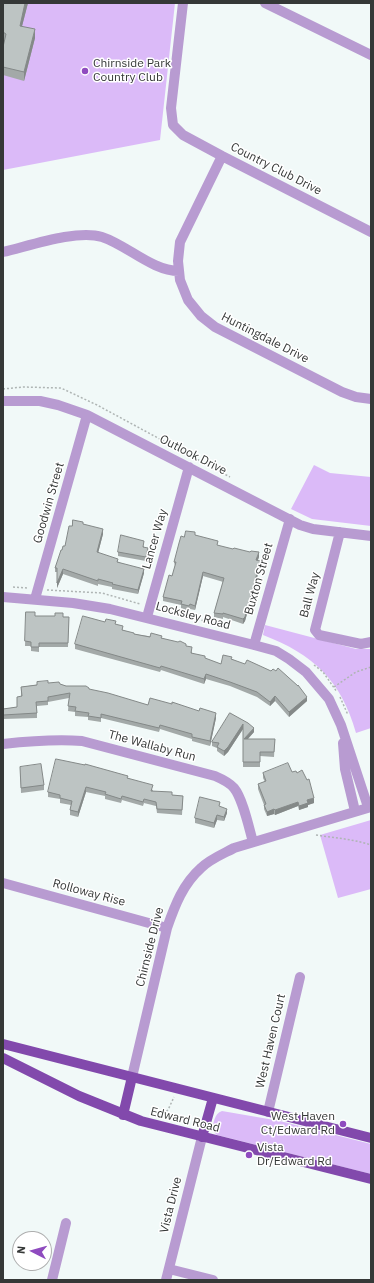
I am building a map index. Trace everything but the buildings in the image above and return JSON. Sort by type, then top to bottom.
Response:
[{"type":"main road","points":[[3,1044],[371,1138]]},
{"type":"main road","name":"Edward Road","points":[[3,1058],[79,1096],[141,1122],[371,1180]]},
{"type":"main road","points":[[123,1115],[132,1077]]},
{"type":"main road","points":[[202,1137],[212,1098]]},
{"type":"street","name":"Country Club Drive","points":[[183,3],[171,108],[173,124],[183,135],[371,232]]},
{"type":"street","points":[[265,3],[371,55]]},
{"type":"street","name":"Huntingdale Drive","points":[[222,156],[180,242],[178,261],[180,280],[188,300],[201,316],[215,327],[342,392],[356,397],[371,399]]},
{"type":"street","points":[[3,252],[67,236],[86,234],[101,237],[118,244],[162,268],[171,271],[179,271]]},
{"type":"street","name":"Outlook Drive","points":[[3,401],[40,401],[58,405],[87,415],[300,525],[313,529],[371,536]]},
{"type":"street","name":"Goodwin Street","points":[[35,599],[87,415]]},
{"type":"street","name":"Lancer Way","points":[[147,617],[189,468]]},
{"type":"street","name":"Buxton Street","points":[[254,645],[290,519]]},
{"type":"street","name":"Ball Way","points":[[340,532],[315,630],[319,635],[361,644],[371,642]]},
{"type":"street","name":"Locksley Road","points":[[3,597],[35,599],[110,609],[147,617],[276,651],[306,672],[329,698],[341,725],[370,807]]},
{"type":"street","name":"Locksley Road","points":[[341,725],[345,769],[355,811]]},
{"type":"street","name":"The Wallaby Run","points":[[3,744],[62,739],[82,741],[215,776],[226,781],[234,788],[240,799],[253,842]]},
{"type":"street","name":"Chirnside Drive","points":[[132,1077],[167,928],[178,899],[201,867],[234,848],[370,807]]},
{"type":"street","name":"Rolloway Rise","points":[[3,883],[167,928]]},
{"type":"street","name":"West Haven Court","points":[[268,1112],[300,977]]},
{"type":"street","name":"Vista Drive","points":[[166,1280],[202,1137]]},
{"type":"street","points":[[52,1280],[66,1223]]},
{"type":"street","points":[[169,1269],[212,1280]]},
{"type":"path","points":[[334,687],[356,672],[371,667]]},
{"type":"path","points":[[316,834],[371,845]]},
{"type":"shaded area","name":"Chirnside Park Country Club","points":[[3,3],[175,3],[160,140],[3,170]]},
{"type":"shaded area","points":[[314,465],[330,473],[371,477],[371,526],[312,519],[291,509]]},
{"type":"shaded area","points":[[265,625],[356,649],[371,649],[371,728],[356,733],[350,714],[342,698],[323,671],[297,651],[281,642],[263,635]]},
{"type":"shaded area","points":[[371,820],[371,889],[338,898],[320,835]]},
{"type":"shaded area","points":[[222,1111],[280,1121],[371,1144],[371,1174],[217,1135],[212,1130],[217,1114]]},
{"type":"place","name":"Chirnside Park Country Club","points":[[85,71]]},
{"type":"place","name":"West Haven Ct/Edward Rd","points":[[343,1124]]},
{"type":"place","name":"Vista Dr/Edward Rd","points":[[249,1155]]}]
